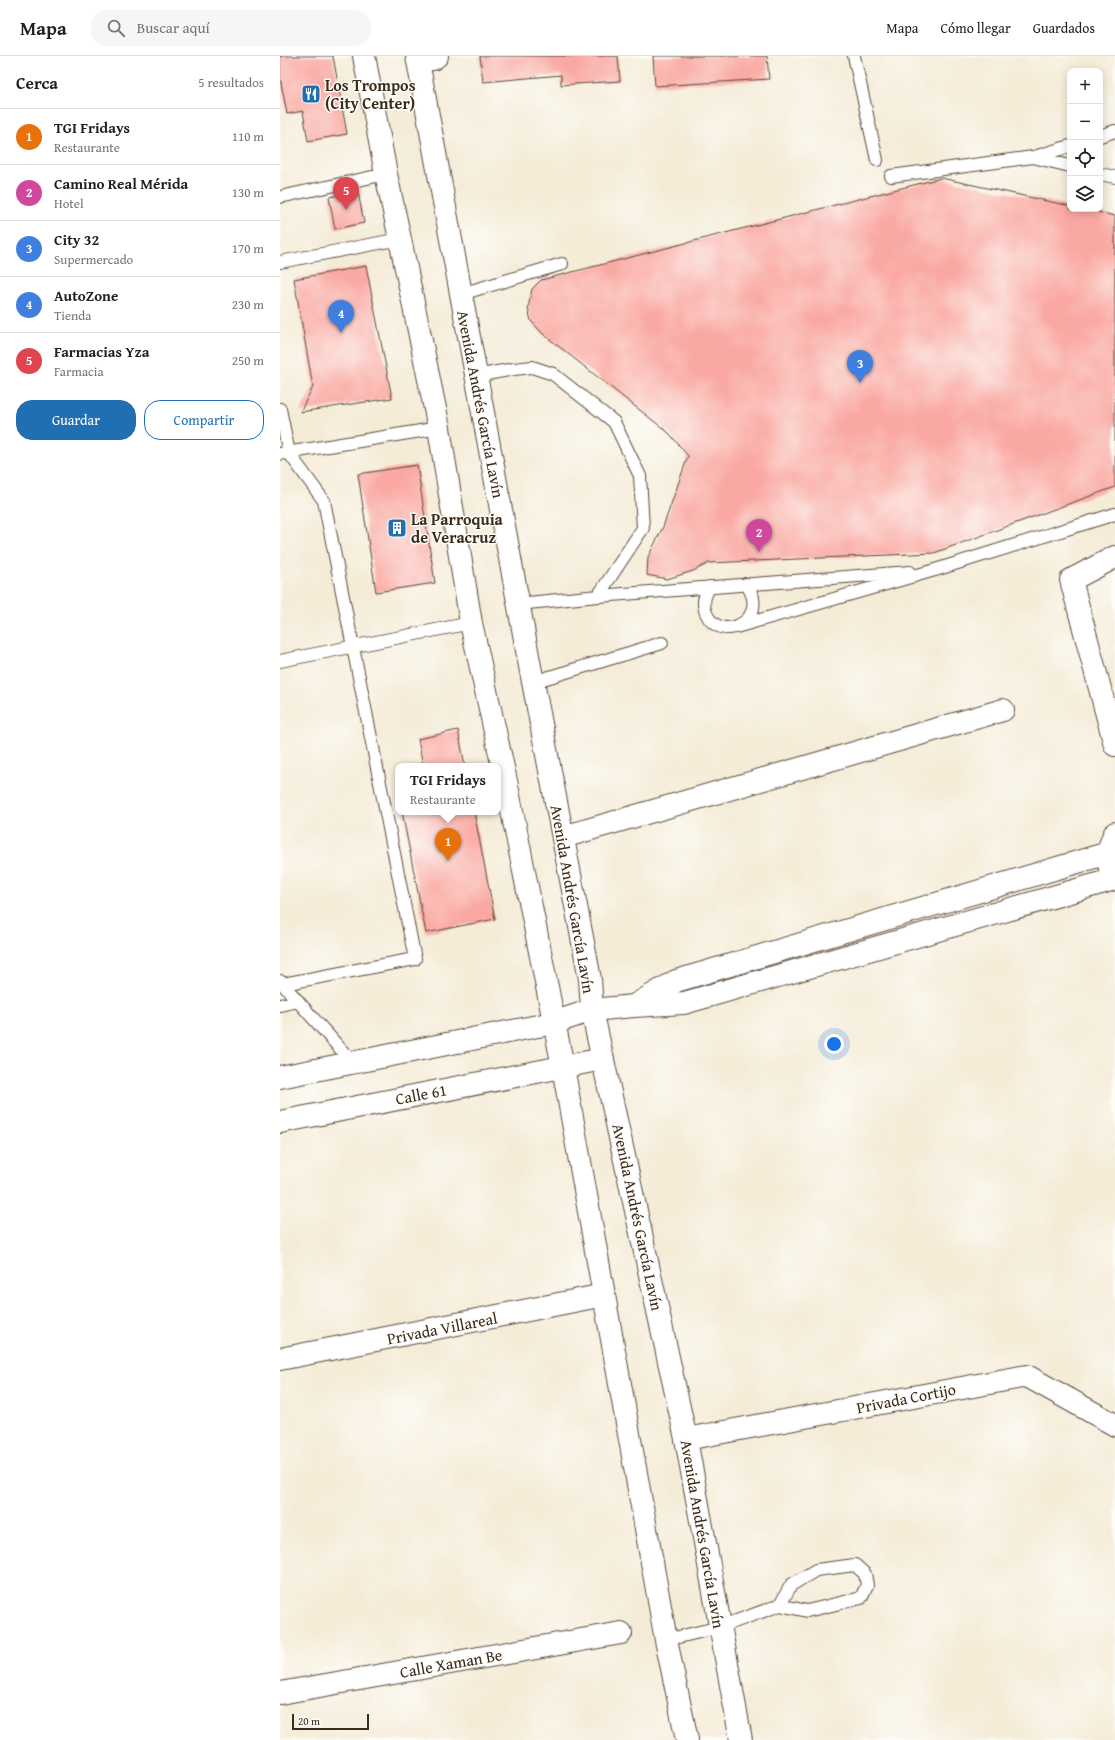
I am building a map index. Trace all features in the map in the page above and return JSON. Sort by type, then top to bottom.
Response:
[{"type":"street","points":[[364,56],[386,174],[439,428],[471,622],[508,788],[562,1067],[666,1640],[687,1740]]},
{"type":"street","name":"Avenida Andrés García Lavín","points":[[424,57],[461,294],[518,604],[590,979],[592,1010],[604,1059],[686,1439],[741,1740]]},
{"type":"street","points":[[1115,557],[1071,580],[1115,745]]},
{"type":"street","points":[[563,837],[1003,710]]},
{"type":"street","points":[[280,1078],[553,1023],[592,1010],[684,1003],[1115,878],[1110,867],[1108,853],[1110,842],[1115,833]]},
{"type":"street","points":[[634,1006],[676,981],[1108,853]]},
{"type":"street","name":"Calle 61","points":[[280,1122],[604,1059]]},
{"type":"street","name":"Privada Villareal","points":[[280,1359],[604,1295]]},
{"type":"street","name":"Privada Cortijo","points":[[686,1439],[1027,1376],[1115,1425]]},
{"type":"street","name":"Calle Xaman Be","points":[[280,1693],[621,1633]]},
{"type":"lane","points":[[854,56],[877,160]]},
{"type":"lane","points":[[1103,135],[1115,132]]},
{"type":"lane","points":[[891,176],[1033,157],[1067,147]]},
{"type":"lane","points":[[1033,157],[1067,165]]},
{"type":"lane","points":[[280,197],[386,174]]},
{"type":"lane","points":[[1103,175],[1115,177]]},
{"type":"lane","points":[[280,262],[400,239]]},
{"type":"lane","points":[[461,294],[562,264]]},
{"type":"lane","points":[[476,376],[514,368],[532,367],[553,374],[614,422],[640,476],[643,528],[598,596]]},
{"type":"lane","points":[[280,409],[284,453],[324,501],[415,959],[281,983]]},
{"type":"lane","points":[[284,453],[439,428]]},
{"type":"lane","points":[[710,587],[704,601],[708,616],[713,622],[720,626],[728,628],[736,627],[935,570],[1115,514]]},
{"type":"lane","points":[[518,604],[598,596],[935,570]]},
{"type":"lane","points":[[736,627],[744,623],[750,617],[754,609],[752,592],[746,584]]},
{"type":"lane","points":[[280,661],[471,622]]},
{"type":"lane","points":[[533,682],[662,643]]},
{"type":"lane","points":[[281,983],[353,1063]]},
{"type":"lane","points":[[280,1005],[298,1002]]},
{"type":"lane","points":[[666,1640],[720,1627],[780,1605],[807,1611],[861,1598],[868,1585],[865,1574],[854,1565],[816,1570],[791,1585],[780,1605]]},
{"type":"building","name":"Los Trompos (City Center)","points":[[280,56],[333,56],[347,134],[308,141],[303,111],[287,114],[280,77]]},
{"type":"building","points":[[480,56],[618,56],[620,81],[561,85],[561,75],[483,82]]},
{"type":"building","points":[[653,56],[767,56],[769,79],[655,86]]},
{"type":"building","points":[[941,178],[1067,205],[1067,212],[1097,212],[1115,216],[1115,487],[934,553],[709,563],[693,571],[667,579],[647,575],[648,557],[663,527],[688,456],[669,433],[543,334],[531,321],[528,308],[532,289],[541,280]]},
{"type":"building","points":[[358,192],[364,223],[335,229],[329,197]]},
{"type":"building","points":[[366,266],[392,398],[300,412],[313,387],[294,279]]},
{"type":"building","name":"La Parroquia de Veracruz","points":[[417,465],[435,583],[376,592],[358,474]]},
{"type":"building","points":[[458,730],[464,763],[422,763],[418,739]]},
{"type":"building","points":[[403,815],[475,815],[495,919],[426,933]]},
{"type":"place","name":"Los Trompos (City Center)","points":[[311,94]]},
{"type":"place","name":"Farmacias Yza","points":[[346,210]]},
{"type":"place","name":"AutoZone","points":[[341,333]]},
{"type":"place","name":"City 32","points":[[860,383]]},
{"type":"place","name":"La Parroquia de Veracruz","points":[[397,528]]},
{"type":"place","name":"Camino Real Mérida","points":[[759,552]]},
{"type":"place","name":"TGI Fridays","points":[[448,861]]}]
